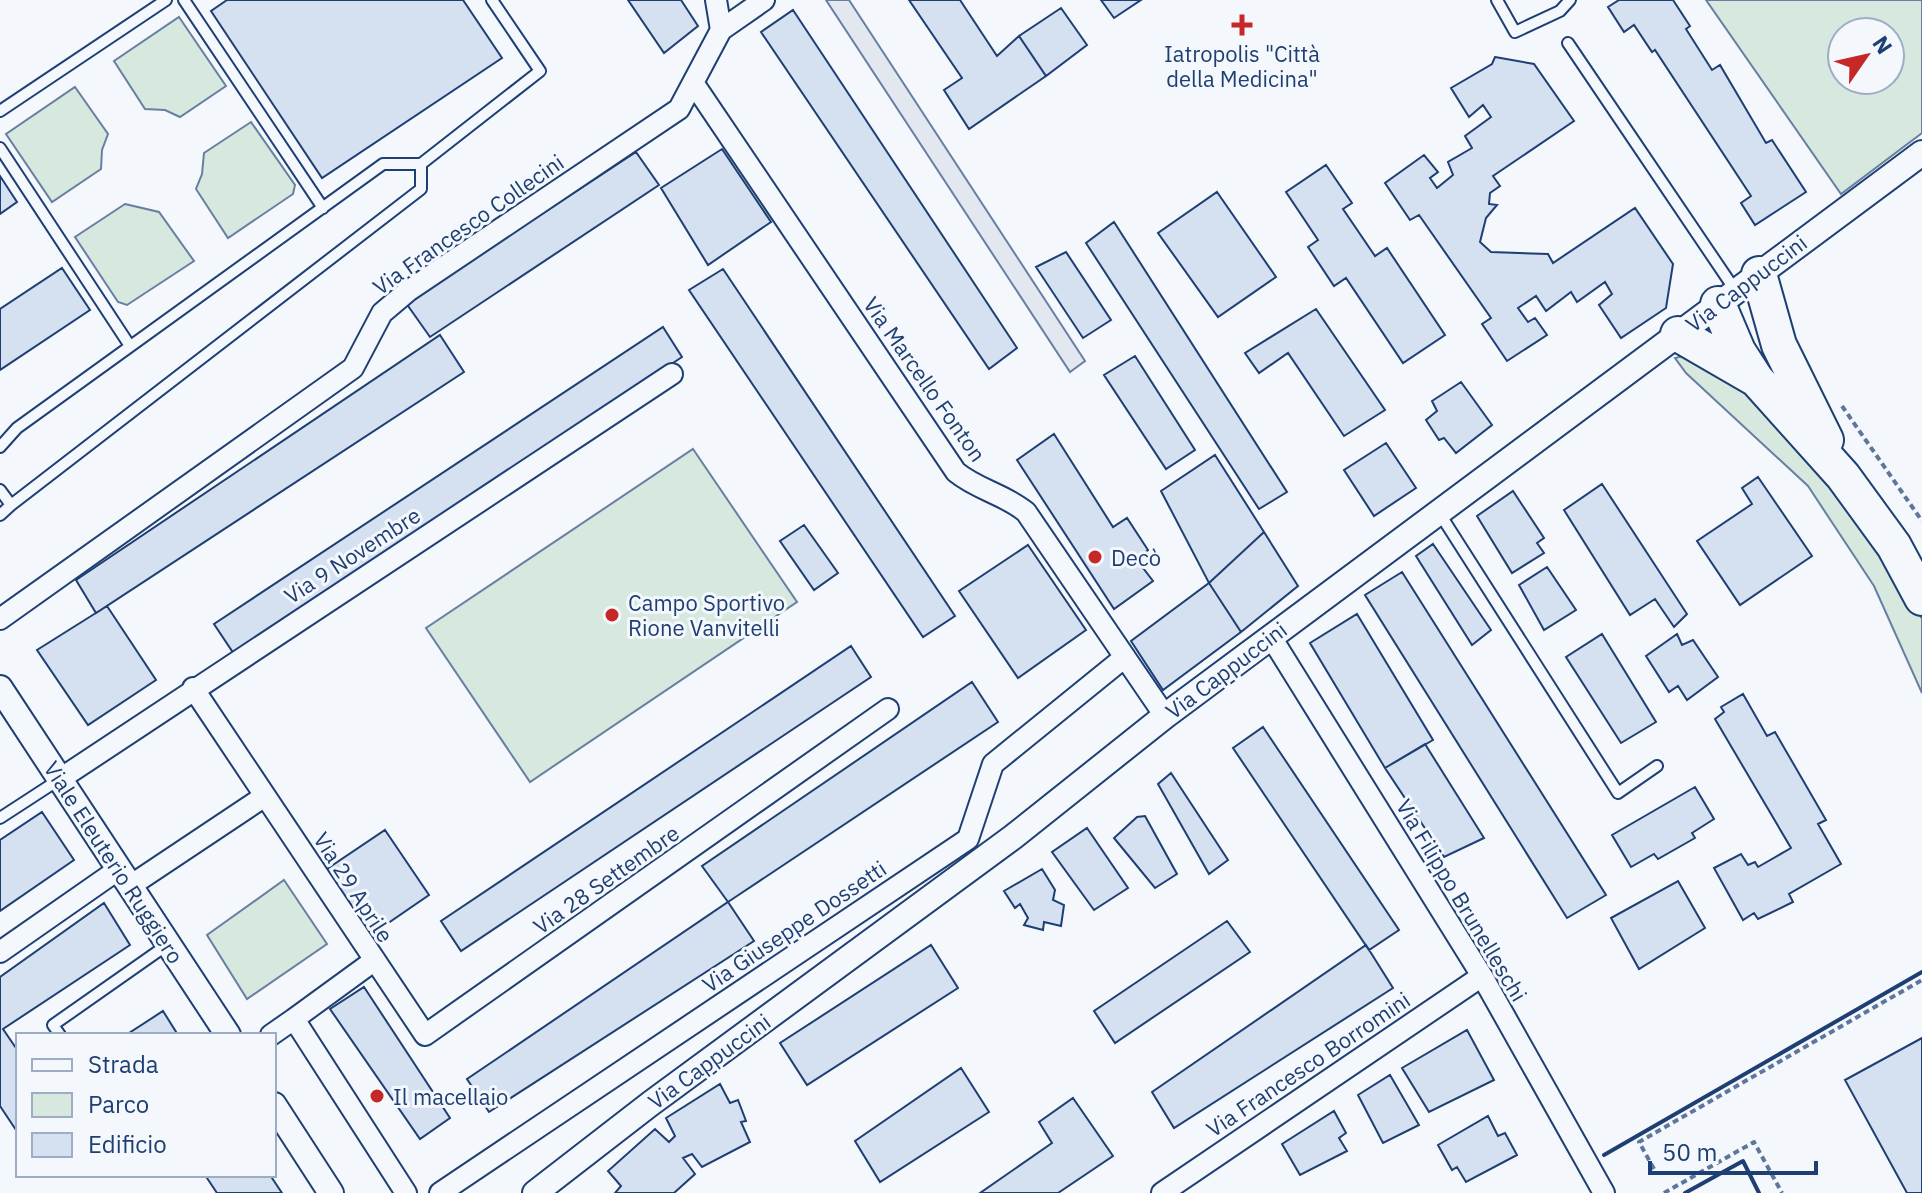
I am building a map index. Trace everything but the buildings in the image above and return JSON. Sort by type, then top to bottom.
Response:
[{"type":"highway","points":[[1738,290],[1738,351],[1756,379],[1843,476],[1894,546],[1922,598]]},
{"type":"highway","points":[[1738,290],[1779,345],[1843,476]]},
{"type":"highway","points":[[1678,334],[1756,379]]},
{"type":"street","points":[[716,0],[721,30],[764,0]]},
{"type":"street","name":"Via Francesco Collecini","points":[[0,619],[353,368],[382,313],[391,305],[679,109],[721,30]]},
{"type":"street","name":"Via Marcello Fonton","points":[[694,84],[956,472],[973,486],[1010,499],[1026,512],[1165,716]]},
{"type":"street","name":"Via Cappuccini","points":[[535,1193],[650,1104],[1013,837],[1165,716],[1922,153]]},
{"type":"street","name":"Via 9 Novembre","points":[[60,779],[193,688],[672,374]]},
{"type":"street","name":"Via Filippo Brunelleschi","points":[[1271,637],[1482,976],[1604,1193]]},
{"type":"street","name":"Via Giuseppe Dossetti","points":[[440,1193],[968,839],[993,764],[1125,657]]},
{"type":"street","name":"Viale Eleuterio Ruggiero","points":[[0,688],[227,1033]]},
{"type":"street","name":"Via 29 Aprile","points":[[193,688],[375,960],[294,1019]]},
{"type":"street","name":"Via 28 Settembre","points":[[375,960],[425,1035],[888,709]]},
{"type":"street","points":[[0,952],[265,796]]},
{"type":"street","name":"Via Francesco Borromini","points":[[1162,1193],[1482,976]]},
{"type":"street","points":[[274,1033],[294,1019],[406,1193]]},
{"type":"street","points":[[276,1108],[331,1193]]},
{"type":"lane","points":[[0,111],[166,0]]},
{"type":"lane","points":[[184,0],[323,208]]},
{"type":"lane","points":[[0,447],[17,428],[383,164],[421,164],[540,71],[492,0]]},
{"type":"lane","points":[[1497,0],[1515,32],[1560,11],[1570,0]]},
{"type":"lane","points":[[1568,43],[1738,290]]},
{"type":"lane","points":[[0,148],[130,346]]},
{"type":"lane","points":[[0,515],[421,189],[421,164]]},
{"type":"lane","points":[[0,490],[11,505]]},
{"type":"lane","points":[[1438,512],[1618,793],[1657,766]]},
{"type":"lane","points":[[0,818],[60,779]]},
{"type":"lane","points":[[59,1033],[53,1025],[168,944]]},
{"type":"path","points":[[1839,402],[1922,521]]},
{"type":"path","points":[[1654,1169],[1639,1142],[1922,980]]},
{"type":"path","points":[[1664,1193],[1754,1142],[1782,1193]]},
{"type":"green space","points":[[1706,0],[1922,0],[1922,133],[1841,194]]},
{"type":"green space","points":[[179,17],[226,86],[180,117],[165,110],[145,109],[114,61]]},
{"type":"green space","points":[[75,87],[108,134],[102,150],[101,169],[52,202],[6,134]]},
{"type":"green space","points":[[251,122],[295,185],[293,194],[228,238],[196,189],[202,174],[204,153]]},
{"type":"green space","points":[[125,204],[159,212],[194,261],[127,305],[118,302],[75,237]]},
{"type":"green space","points":[[1683,356],[1743,391],[1818,468],[1904,587],[1922,619],[1922,693],[1874,586],[1808,486],[1686,373],[1675,358]]},
{"type":"green space","name":"Campo Sportivo Rione Vanvitelli","points":[[693,449],[797,602],[530,782],[426,628]]},
{"type":"green space","points":[[284,880],[327,944],[247,999],[207,935]]},
{"type":"shaded area","points":[[826,0],[849,0],[1085,361],[1070,372]]},
{"type":"wall","points":[[1604,1155],[1922,972]]},
{"type":"wall","points":[[1685,1193],[1743,1161],[1759,1193]]},
{"type":"place","name":"Iatropolis \"Città della Medicina\"","points":[[1242,25]]},
{"type":"place","name":"Decò","points":[[1095,557]]},
{"type":"place","name":"Campo Sportivo Rione Vanvitelli","points":[[612,615]]},
{"type":"place","name":"Il macellaio","points":[[377,1096]]}]
